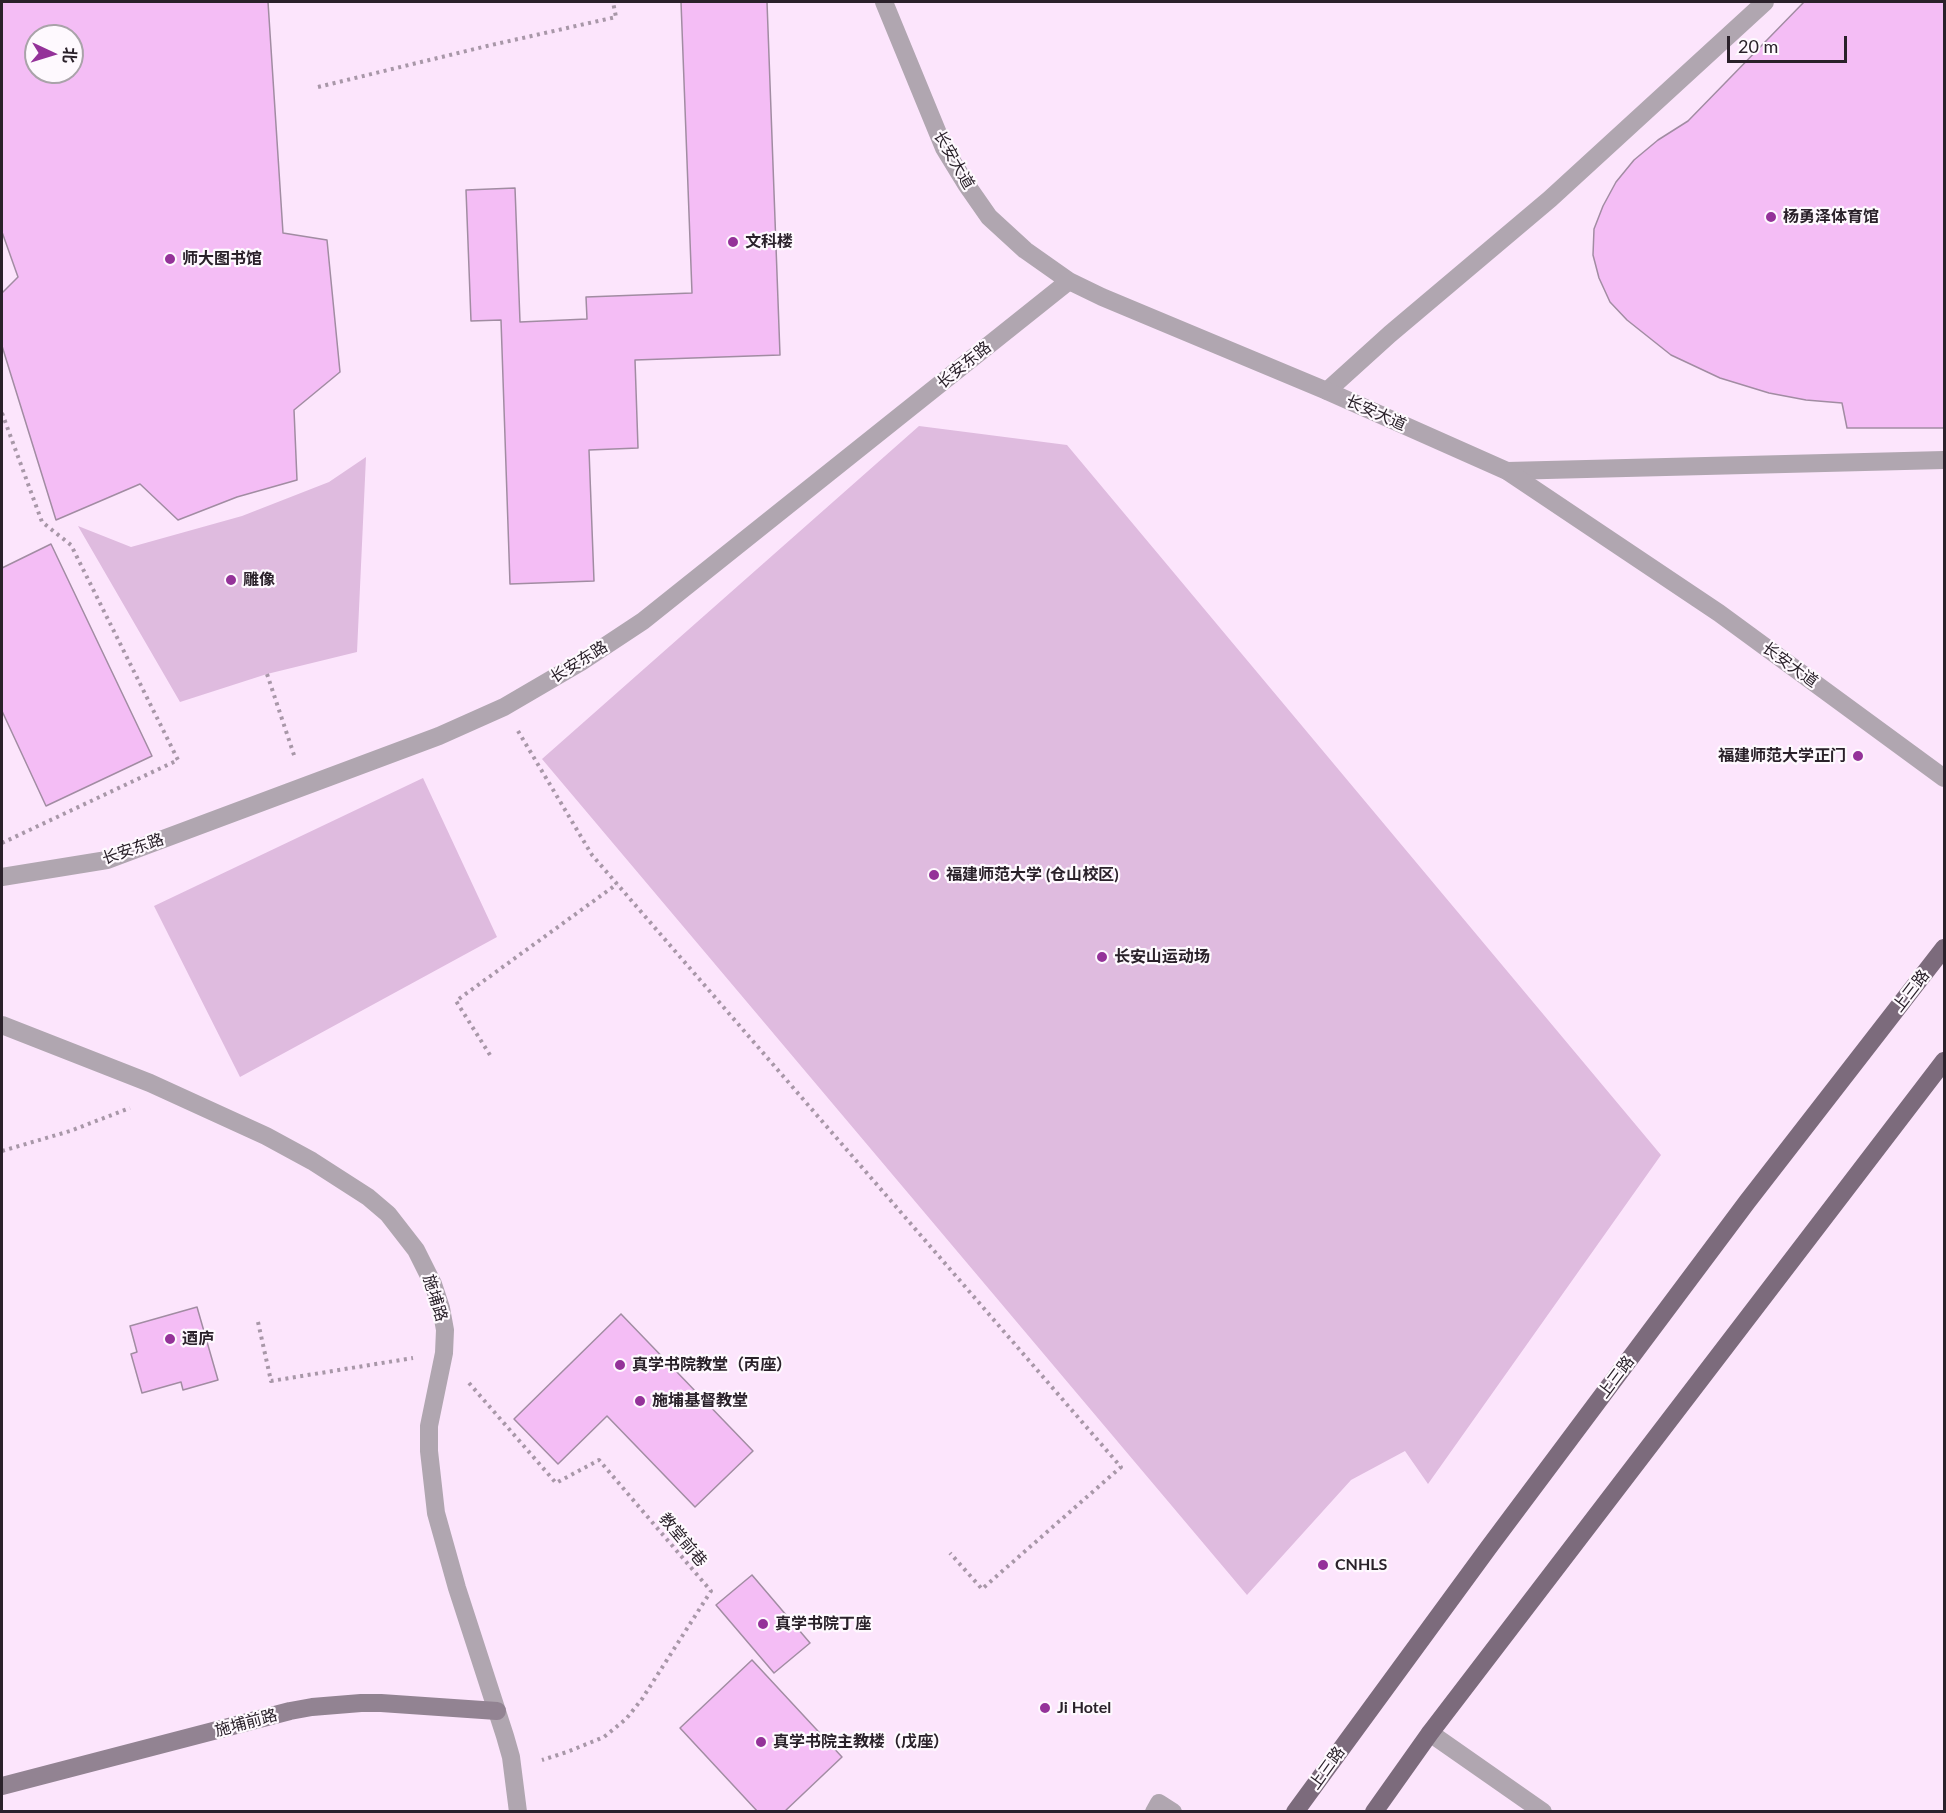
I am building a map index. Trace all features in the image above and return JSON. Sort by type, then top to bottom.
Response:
[{"type":"main road","name":"上三路","points":[[1295,1812],[1489,1547],[1747,1202],[1944,948]]},
{"type":"main road","points":[[1374,1812],[1430,1733],[1944,1061]]},
{"type":"street","name":"长安大道","points":[[884,2],[944,148],[989,217],[1018,244],[1069,281],[1102,297],[1327,391],[1507,471],[1719,613],[1944,778]]},
{"type":"street","points":[[1327,391],[1390,334],[1550,199],[1765,2]]},
{"type":"street","name":"长安东路","points":[[2,877],[106,860],[440,736],[504,707],[581,662],[643,621],[1069,281]]},
{"type":"street","points":[[1507,471],[1944,460]]},
{"type":"street","name":"施埔路","points":[[2,1025],[150,1083],[266,1136],[312,1161],[368,1197],[388,1214],[416,1250],[433,1284],[445,1330],[444,1353],[429,1426],[429,1451],[436,1513],[456,1587],[508,1746],[518,1812]]},
{"type":"street","name":"施埔前路","points":[[2,1786],[312,1707],[381,1703],[497,1711]]},
{"type":"street","points":[[1430,1733],[1544,1812]]},
{"type":"street","points":[[1154,1812],[1159,1803],[1173,1812]]},
{"type":"path","points":[[318,87],[616,17],[614,2]]},
{"type":"path","points":[[2,413],[42,522],[71,545],[178,760],[2,843]]},
{"type":"path","points":[[267,674],[305,787]]},
{"type":"path","points":[[504,707],[592,855],[1122,1467],[982,1589],[950,1553]]},
{"type":"path","points":[[490,1055],[456,1001],[617,884]]},
{"type":"path","points":[[2,1151],[70,1131],[170,1093]]},
{"type":"path","points":[[258,1322],[271,1382],[444,1353]]},
{"type":"path","name":"教堂前巷","points":[[444,1353],[556,1483],[599,1460],[711,1591],[642,1699],[626,1719],[604,1737],[512,1770]]},
{"type":"shaded area","name":"长安山运动场","points":[[919,426],[1067,445],[1661,1155],[1428,1484],[1405,1451],[1351,1480],[1247,1595],[542,759]]},
{"type":"shaded area","points":[[366,457],[357,652],[267,674],[180,702],[78,526],[131,547],[242,516],[329,482]]},
{"type":"shaded area","points":[[423,778],[497,937],[240,1077],[154,906]]},
{"type":"building","name":"师大图书馆","points":[[2,2],[268,2],[283,233],[327,240],[340,372],[294,410],[297,480],[237,497],[178,520],[140,484],[56,520],[2,346],[2,293],[18,277],[2,232]]},
{"type":"building","name":"文科楼","points":[[681,2],[767,2],[780,355],[635,360],[638,448],[589,450],[594,581],[510,584],[501,320],[471,321],[466,190],[515,188],[520,322],[587,319],[586,297],[692,293]]},
{"type":"building","name":"杨勇泽体育馆","points":[[1804,2],[1944,2],[1944,428],[1847,428],[1842,403],[1806,400],[1769,393],[1720,378],[1671,355],[1627,320],[1610,302],[1599,278],[1593,255],[1594,229],[1616,182],[1634,160],[1658,140],[1688,121]]},
{"type":"building","points":[[51,544],[152,756],[46,806],[2,711],[2,568]]},
{"type":"building","name":"迺庐","points":[[197,1307],[218,1380],[183,1390],[181,1382],[142,1393],[131,1354],[137,1352],[130,1326]]},
{"type":"building","name":"真学书院教堂（丙座）","points":[[621,1314],[753,1451],[695,1507],[607,1416],[558,1464],[514,1419]]},
{"type":"building","name":"真学书院丁座","points":[[752,1575],[810,1643],[774,1673],[716,1605]]},
{"type":"building","name":"真学书院主教楼（戊座）","points":[[752,1660],[842,1757],[784,1812],[758,1812],[680,1728]]},
{"type":"place","name":"杨勇泽体育馆","points":[[1771,217]]},
{"type":"place","name":"文科楼","points":[[733,242]]},
{"type":"place","name":"师大图书馆","points":[[170,259]]},
{"type":"place","name":"雕像","points":[[231,580]]},
{"type":"place","name":"福建师范大学正门","points":[[1858,756]]},
{"type":"place","name":"福建师范大学 (仓山校区)","points":[[934,875]]},
{"type":"place","name":"长安山运动场","points":[[1102,957]]},
{"type":"place","name":"迺庐","points":[[170,1339]]},
{"type":"place","name":"真学书院教堂（丙座）","points":[[620,1365]]},
{"type":"place","name":"施埔基督教堂","points":[[640,1401]]},
{"type":"place","name":"CNHLS","points":[[1323,1565]]},
{"type":"place","name":"真学书院丁座","points":[[763,1624]]},
{"type":"place","name":"Ji Hotel","points":[[1045,1708]]},
{"type":"place","name":"真学书院主教楼（戊座）","points":[[761,1742]]}]
